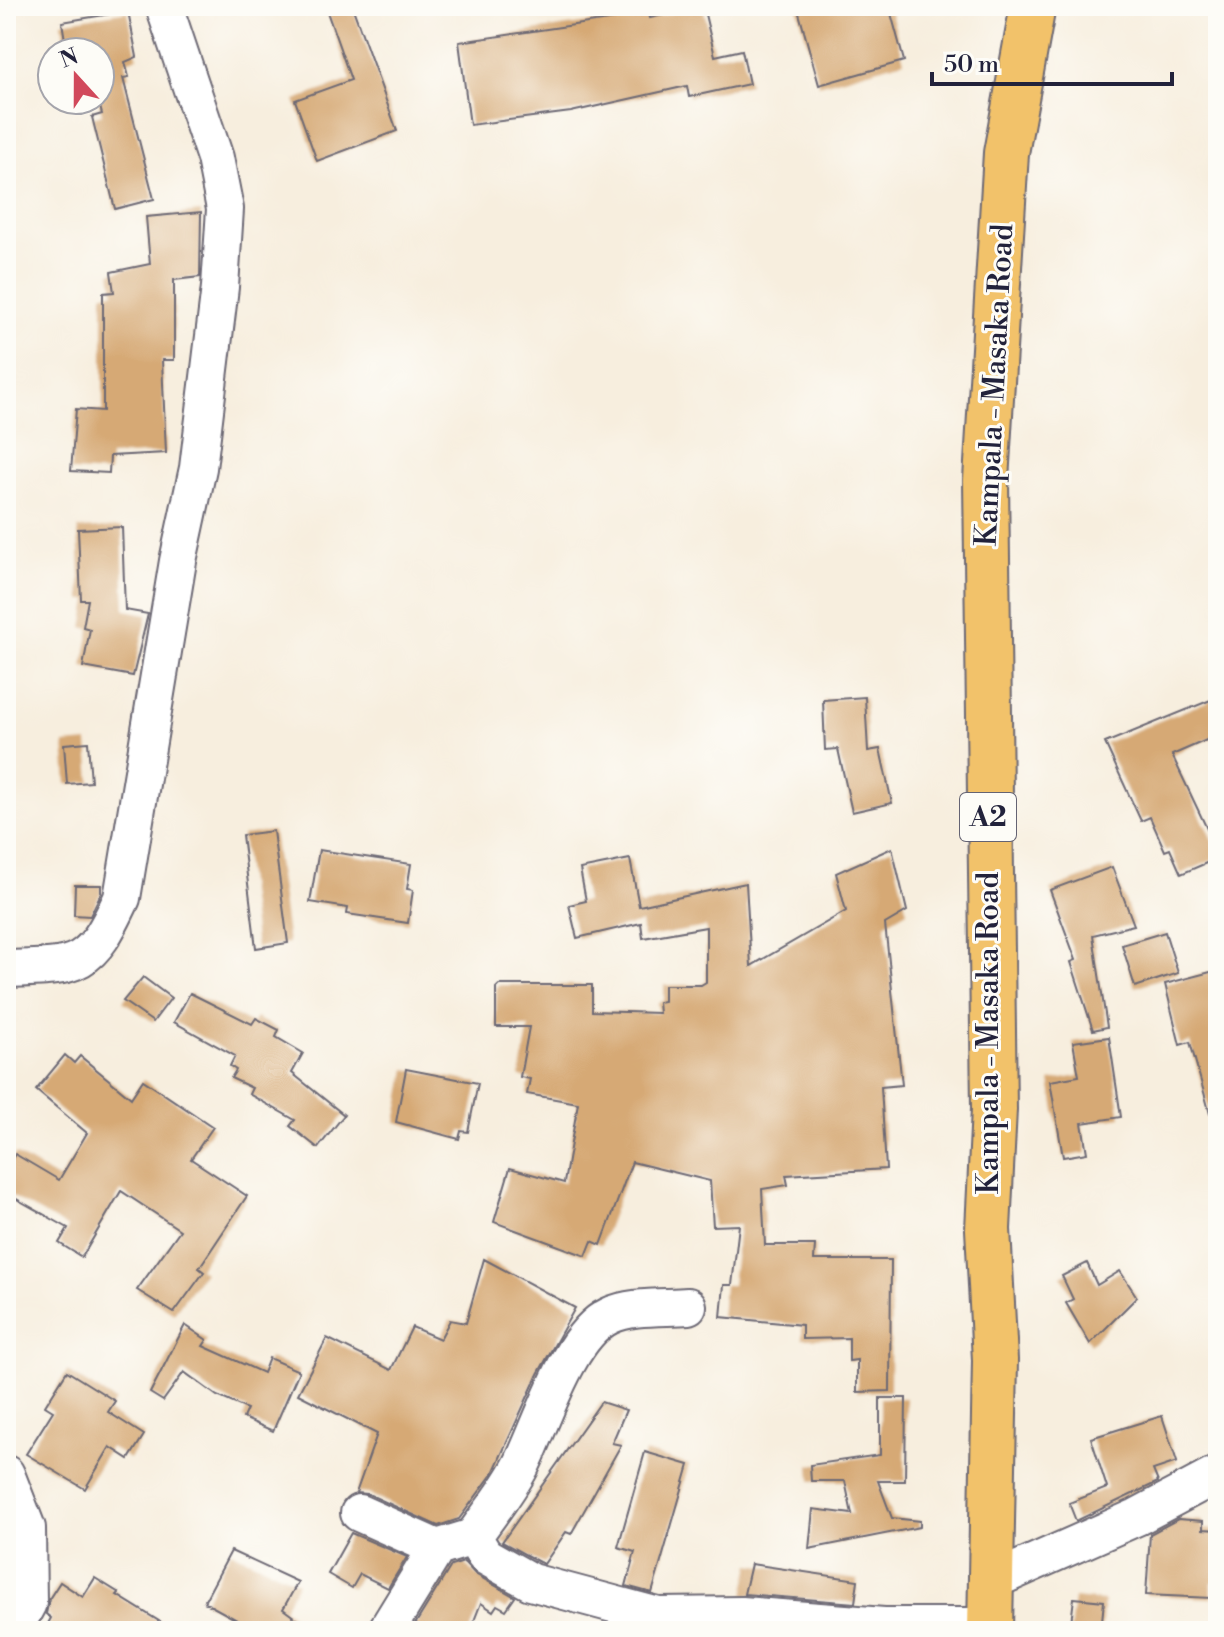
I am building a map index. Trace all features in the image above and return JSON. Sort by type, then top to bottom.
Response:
[{"type":"main road","name":"Kampala - Masaka Road","points":[[990,1628],[995,1360],[988,1229],[994,1109],[986,480],[1006,153],[1033,6]]},
{"type":"street","points":[[6,969],[58,967],[78,962],[102,941],[122,898],[178,561],[198,468],[220,287],[225,209],[215,158],[164,6]]},
{"type":"street","points":[[359,1513],[437,1548],[473,1537],[520,1467],[545,1408],[588,1330],[610,1315],[688,1306]]},
{"type":"street","points":[[6,1474],[27,1528],[28,1603],[13,1631]]},
{"type":"street","points":[[992,1581],[1137,1517],[1218,1474]]},
{"type":"street","points":[[473,1537],[485,1556],[531,1582],[658,1616],[742,1615],[884,1626],[990,1628]]},
{"type":"street","points":[[386,1631],[437,1548]]},
{"type":"building","points":[[325,6],[352,6],[397,131],[317,161],[295,100],[351,80]]},
{"type":"building","points":[[703,6],[715,56],[742,50],[749,84],[689,97],[687,86],[571,112],[470,125],[459,42],[649,14],[650,18]]},
{"type":"building","points":[[797,6],[889,6],[904,61],[819,85]]},
{"type":"building","points":[[128,11],[137,57],[125,62],[129,77],[123,78],[154,199],[115,209],[92,117],[116,116],[116,36],[64,36],[62,22]]},
{"type":"building","points":[[201,212],[200,277],[174,280],[174,360],[162,360],[166,453],[110,456],[109,473],[71,471],[76,409],[103,411],[103,293],[114,292],[111,272],[150,264],[146,217]]},
{"type":"building","points":[[122,527],[125,610],[148,614],[133,676],[83,667],[90,629],[83,627],[88,600],[81,600],[78,529]]},
{"type":"building","points":[[865,697],[868,751],[880,749],[892,803],[852,812],[838,749],[825,750],[823,700]]},
{"type":"building","points":[[1218,697],[1218,735],[1172,755],[1218,852],[1218,858],[1181,874],[1170,849],[1165,851],[1150,817],[1141,821],[1105,743]]},
{"type":"building","points":[[88,742],[91,782],[67,784],[64,744]]},
{"type":"building","points":[[273,831],[288,943],[256,948],[242,835]]},
{"type":"building","points":[[892,848],[907,911],[885,924],[902,1085],[881,1087],[886,1169],[786,1175],[788,1185],[762,1189],[765,1245],[815,1245],[814,1260],[891,1260],[890,1391],[857,1392],[857,1360],[849,1361],[849,1338],[802,1339],[802,1325],[721,1317],[724,1285],[732,1285],[739,1225],[713,1226],[710,1181],[632,1162],[601,1245],[592,1241],[586,1256],[494,1222],[510,1168],[564,1183],[578,1103],[527,1094],[530,1079],[520,1077],[529,1027],[496,1027],[496,988],[499,985],[592,985],[592,1011],[659,1013],[658,1002],[664,1001],[664,985],[701,985],[706,982],[706,927],[643,938],[641,923],[577,938],[569,905],[586,901],[580,869],[630,859],[639,906],[746,883],[751,966],[846,911],[836,873]]},
{"type":"building","points":[[319,850],[411,864],[407,889],[413,890],[408,923],[347,914],[348,908],[310,902]]},
{"type":"building","points":[[1112,867],[1134,925],[1093,935],[1107,1027],[1093,1030],[1071,962],[1076,960],[1050,890]]},
{"type":"building","points":[[75,885],[101,885],[101,893],[90,916],[74,915]]},
{"type":"building","points":[[1165,932],[1178,973],[1135,987],[1122,945]]},
{"type":"building","points":[[1218,970],[1218,1113],[1210,1114],[1190,1042],[1180,1045],[1165,984]]},
{"type":"building","points":[[143,977],[171,998],[153,1022],[123,1001]]},
{"type":"building","points":[[190,993],[252,1024],[256,1018],[279,1030],[276,1037],[303,1053],[292,1073],[344,1115],[318,1148],[290,1126],[295,1120],[249,1094],[252,1088],[231,1078],[236,1070],[230,1066],[235,1056],[174,1022]]},
{"type":"building","points":[[1109,1037],[1121,1117],[1082,1123],[1087,1153],[1063,1157],[1050,1081],[1079,1076],[1073,1042]]},
{"type":"building","points":[[65,1055],[74,1063],[80,1056],[131,1098],[143,1080],[213,1127],[191,1159],[247,1196],[199,1268],[204,1272],[174,1313],[137,1290],[180,1230],[121,1191],[82,1257],[59,1243],[68,1228],[6,1193],[6,1169],[15,1154],[59,1180],[87,1133],[36,1090]]},
{"type":"building","points":[[406,1069],[478,1083],[468,1132],[461,1131],[459,1139],[396,1122]]},
{"type":"building","points":[[484,1259],[575,1308],[538,1374],[493,1473],[459,1519],[438,1526],[368,1494],[356,1493],[377,1434],[298,1394],[327,1338],[391,1370],[412,1327],[440,1339],[450,1320],[466,1323]]},
{"type":"building","points":[[1087,1263],[1097,1285],[1120,1271],[1137,1297],[1090,1344],[1066,1303],[1073,1299],[1062,1276]]},
{"type":"building","points":[[185,1325],[207,1340],[203,1346],[263,1373],[269,1358],[299,1371],[273,1431],[243,1418],[247,1409],[217,1396],[184,1372],[163,1401],[150,1393]]},
{"type":"building","points":[[67,1371],[115,1401],[108,1412],[144,1435],[129,1459],[110,1447],[85,1489],[26,1454],[53,1411],[45,1406]]},
{"type":"building","points":[[880,1398],[906,1398],[905,1481],[878,1481],[892,1518],[920,1521],[920,1527],[809,1549],[813,1509],[852,1514],[845,1481],[811,1481],[810,1465],[880,1455]]},
{"type":"building","points":[[601,1402],[626,1410],[612,1443],[621,1445],[571,1534],[566,1532],[544,1564],[502,1542]]},
{"type":"building","points":[[1162,1416],[1177,1462],[1153,1470],[1158,1482],[1076,1521],[1069,1503],[1107,1488],[1091,1438]]},
{"type":"building","points":[[645,1452],[689,1465],[652,1593],[626,1586],[635,1552],[618,1547]]},
{"type":"building","points":[[1178,1519],[1203,1521],[1203,1529],[1218,1530],[1218,1582],[1212,1582],[1212,1598],[1146,1595],[1150,1534]]},
{"type":"building","points":[[351,1533],[407,1557],[388,1588],[360,1574],[352,1588],[328,1574]]},
{"type":"building","points":[[231,1551],[298,1582],[283,1609],[313,1631],[257,1631],[204,1602]]},
{"type":"building","points":[[464,1562],[475,1574],[515,1597],[506,1610],[497,1605],[493,1611],[481,1603],[470,1631],[411,1631],[451,1566]]},
{"type":"building","points":[[751,1564],[858,1580],[855,1603],[744,1594]]},
{"type":"building","points":[[95,1578],[175,1631],[44,1631],[51,1618],[46,1614],[49,1599],[60,1582],[83,1597]]},
{"type":"building","points":[[1074,1598],[1104,1601],[1101,1631],[1070,1631]]}]
